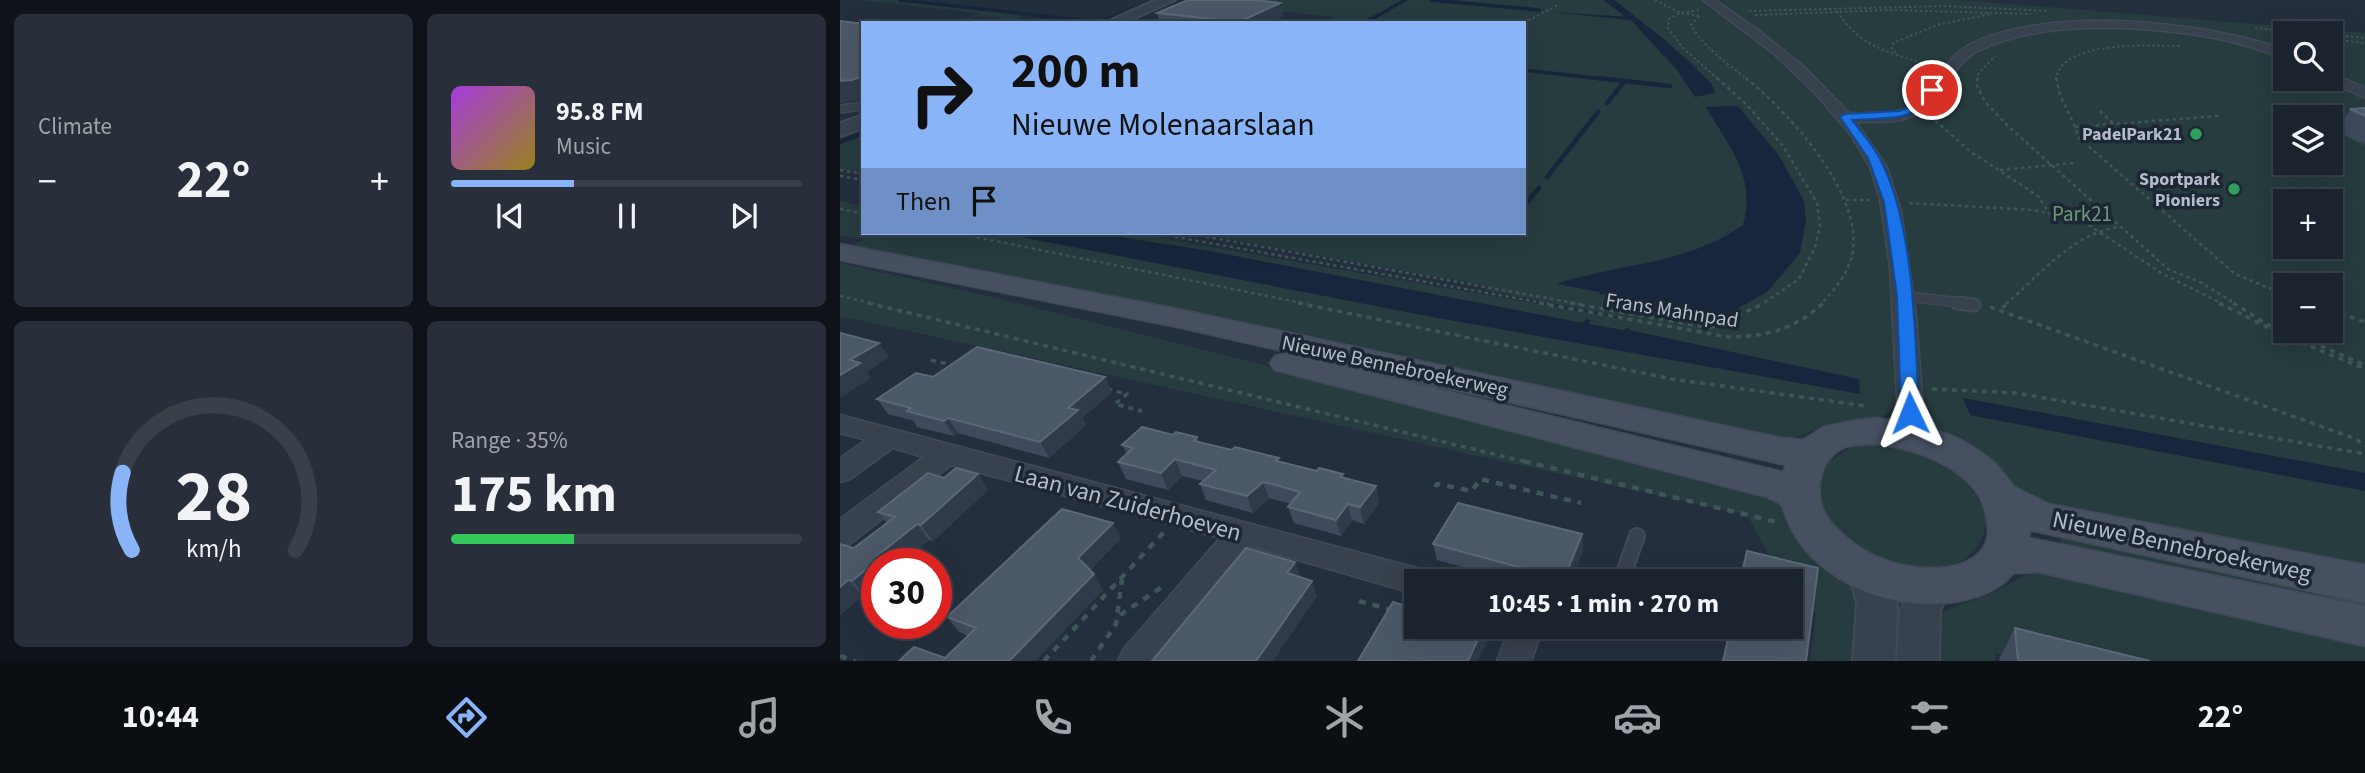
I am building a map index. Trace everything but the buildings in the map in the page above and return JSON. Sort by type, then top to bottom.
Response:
[{"type":"main road","name":"Nieuwe Bennebroekerweg","points":[[840,252],[1182,320],[1781,451],[1812,454]]},
{"type":"main road","name":"Nieuwe Bennebroekerweg","points":[[978,280],[1404,394],[1720,469],[1780,486],[1806,513]]},
{"type":"main road","points":[[1911,413],[1986,476],[2003,499],[2011,522],[2010,542],[2005,556],[1987,572],[1962,584],[1931,588],[1901,584],[1867,572],[1838,554],[1806,513],[1801,470],[1812,454],[1826,441],[1850,433],[1877,431],[1911,413]]},
{"type":"main road","name":"Nieuwe Bennebroekerweg","points":[[2003,499],[2042,518],[2365,584]]},
{"type":"main road","name":"Nieuwe Bennebroekerweg","points":[[2005,556],[2038,555],[2365,626]]},
{"type":"street","points":[[1116,21],[1168,0]]},
{"type":"street","points":[[1708,0],[1793,65],[1845,117],[1874,158],[1891,202],[1905,296],[1911,413]]},
{"type":"street","points":[[1845,117],[1902,114],[1918,108],[1964,53],[2004,36],[2043,28],[2094,25],[2182,31],[2260,44],[2273,49]]},
{"type":"street","points":[[2343,83],[2365,94]]},
{"type":"street","points":[[840,130],[861,122]]},
{"type":"street","name":"Laan van Zuiderhoeven","points":[[840,424],[1404,578]]},
{"type":"street","points":[[840,472],[888,438]]},
{"type":"street","points":[[840,535],[948,453]]},
{"type":"street","points":[[1135,661],[1241,533]]},
{"type":"street","points":[[1867,572],[1877,603],[1874,661]]},
{"type":"street","points":[[1918,661],[1920,611],[1931,588]]},
{"type":"street","points":[[1514,661],[1522,639]]},
{"type":"lane","points":[[840,109],[861,106]]},
{"type":"lane","points":[[1905,296],[1974,305]]},
{"type":"lane","points":[[1625,569],[1637,536]]},
{"type":"path","points":[[1655,0],[1680,13],[1699,16],[1945,6],[2060,12]]},
{"type":"path","points":[[1526,22],[1558,5]]},
{"type":"path","points":[[1701,332],[1756,309],[1799,279],[1815,247],[1820,226],[1817,203],[1783,146],[1747,105],[1683,48],[1668,28],[1669,19],[1680,13],[1704,9],[1729,14],[1837,11],[2000,13],[1952,22],[1910,35],[1894,43],[1892,48],[1897,55],[1857,39],[1843,25],[1837,11]]},
{"type":"path","name":"Frans Mahnpad","points":[[1165,235],[1728,337],[1760,337],[1798,324],[1828,297],[1841,280],[1852,258],[1853,235],[1846,201],[1820,160],[1753,84],[1702,42],[1691,24],[1699,16]]},
{"type":"path","points":[[2255,28],[2273,30]]},
{"type":"path","points":[[2343,37],[2365,38]]},
{"type":"path","points":[[2343,39],[2365,43]]},
{"type":"path","points":[[2185,46],[2125,47],[2074,55],[2061,62],[2055,80],[2078,137],[2235,274],[2273,290]]},
{"type":"path","points":[[1996,55],[1979,73],[1976,84],[1980,93],[1986,103],[2050,166],[2168,269],[2200,282],[2273,327]]},
{"type":"path","points":[[1918,108],[1997,171],[2038,196],[2049,213]]},
{"type":"path","points":[[2100,111],[2113,123]]},
{"type":"path","points":[[2075,127],[2218,116]]},
{"type":"path","points":[[1997,171],[2074,163]]},
{"type":"path","points":[[840,170],[861,174]]},
{"type":"path","points":[[840,176],[861,180]]},
{"type":"path","points":[[1891,202],[2018,209],[2084,222],[2164,274],[2273,329]]},
{"type":"path","points":[[840,209],[861,214]]},
{"type":"path","points":[[2001,309],[2080,239],[2099,230],[2118,227]]},
{"type":"path","points":[[966,235],[1672,379],[1911,413],[1949,388],[2016,393],[2365,454]]},
{"type":"path","points":[[1196,235],[1710,328]]},
{"type":"path","points":[[840,296],[1806,513]]},
{"type":"path","points":[[1974,305],[2001,309],[2356,439],[2365,446]]},
{"type":"path","points":[[2343,314],[2365,322]]},
{"type":"path","points":[[2263,320],[2365,367]]},
{"type":"path","points":[[2305,343],[2365,367]]},
{"type":"path","points":[[931,360],[954,366],[961,361]]},
{"type":"path","points":[[1100,387],[1127,394],[1115,404],[1142,411]]},
{"type":"path","points":[[1435,487],[1437,484],[1472,491],[1480,479],[1581,503]]},
{"type":"path","points":[[1044,661],[1181,515]]},
{"type":"path","points":[[1091,661],[1106,644],[1119,621],[1122,577]]},
{"type":"path","points":[[1359,601],[1396,612],[1404,599]]},
{"type":"path","points":[[840,656],[855,661]]},
{"type":"green space","points":[[860,0],[897,0],[1025,16],[1002,21],[997,20],[1000,16],[984,18],[986,15],[958,21],[981,13]]},
{"type":"green space","name":"Park21","points":[[1255,0],[1603,0],[1628,17],[1551,12],[1631,20],[1678,71],[1695,97],[1697,67],[1614,0],[1961,0],[2273,25],[2273,91],[2343,91],[2343,31],[2365,33],[2365,473],[1964,399],[1970,415],[2365,491],[2365,575],[2047,507],[2025,496],[1984,457],[1959,439],[1932,428],[1924,421],[1921,390],[1898,386],[1897,400],[1889,413],[1876,419],[1836,423],[1787,440],[1747,436],[852,245],[866,239],[840,236],[840,201],[861,206],[861,235],[1016,235],[1860,394],[1629,330],[1630,328],[1624,330],[1588,324],[1590,321],[1586,319],[1583,323],[1209,251],[1107,235],[1143,235],[1618,318],[1486,290],[1488,286],[1204,235],[1526,235],[1526,21],[1368,21],[1380,14],[1376,13],[1362,21],[1327,21],[1333,17],[1239,7]],"holes":[[[1738,106],[1767,292],[1641,302],[1638,299],[1606,293],[1600,295],[1601,292],[1558,283],[1699,248],[1743,225],[1746,208],[1744,177],[1732,150],[1706,108]]]},
{"type":"green space","points":[[861,129],[861,174],[840,169],[840,138]]},
{"type":"green space","points":[[840,263],[1000,299],[1754,488],[1782,505],[1848,580],[1863,607],[1866,661],[1810,661],[1816,614],[1803,598],[1803,569],[1779,569],[1747,515],[840,316]]},
{"type":"green space","points":[[1876,442],[1923,451],[1950,468],[1972,490],[1985,516],[1985,529],[1979,543],[1967,557],[1943,567],[1894,564],[1855,548],[1836,529],[1815,492],[1824,464],[1854,446]]},
{"type":"green space","points":[[2059,532],[2365,595],[2365,614],[2063,550]]},
{"type":"green space","points":[[2034,571],[2365,633],[2365,661],[2027,661],[1995,653],[1995,661],[1928,661],[1933,622],[1942,612],[1992,593]]},
{"type":"water","points":[[1603,0],[1614,0],[1665,40],[1711,83],[1715,93],[1695,97],[1678,71],[1631,20],[1550,12],[1626,17]]},
{"type":"water","points":[[1738,106],[1780,157],[1804,201],[1806,220],[1800,253],[1767,292],[1727,314],[1643,300],[1637,302],[1638,298],[1606,293],[1600,295],[1600,292],[1556,284],[1676,256],[1722,238],[1743,225],[1746,208],[1744,177],[1732,149],[1706,107]]},
{"type":"water","points":[[1011,235],[1107,235],[1209,251],[1583,323],[1587,319],[1591,320],[1589,324],[1623,330],[1630,327],[1629,330],[1859,379],[1860,394],[1427,316]]},
{"type":"water","points":[[1963,398],[2365,473],[2365,491],[1970,415]]},
{"type":"waterway","points":[[900,0],[1089,21]]},
{"type":"waterway","points":[[1102,21],[1156,0]]},
{"type":"waterway","points":[[1368,21],[1405,0]]},
{"type":"waterway","points":[[1431,0],[1539,10]]},
{"type":"waterway","points":[[1526,70],[1613,80]]},
{"type":"waterway","points":[[1597,78],[1670,86]]},
{"type":"waterway","points":[[1607,103],[1624,82]]},
{"type":"waterway","points":[[1547,177],[1598,112]]},
{"type":"waterway","points":[[840,142],[861,134]]},
{"type":"waterway","points":[[1526,204],[1539,188]]},
{"type":"place","name":"PadelPark21","points":[[2196,134]]},
{"type":"place","name":"Sportpark Pioniers","points":[[2234,189]]},
{"type":"route","points":[[1910,413],[1905,296],[1891,202],[1874,158],[1845,117],[1902,114],[1918,108],[1932,90]]}]
